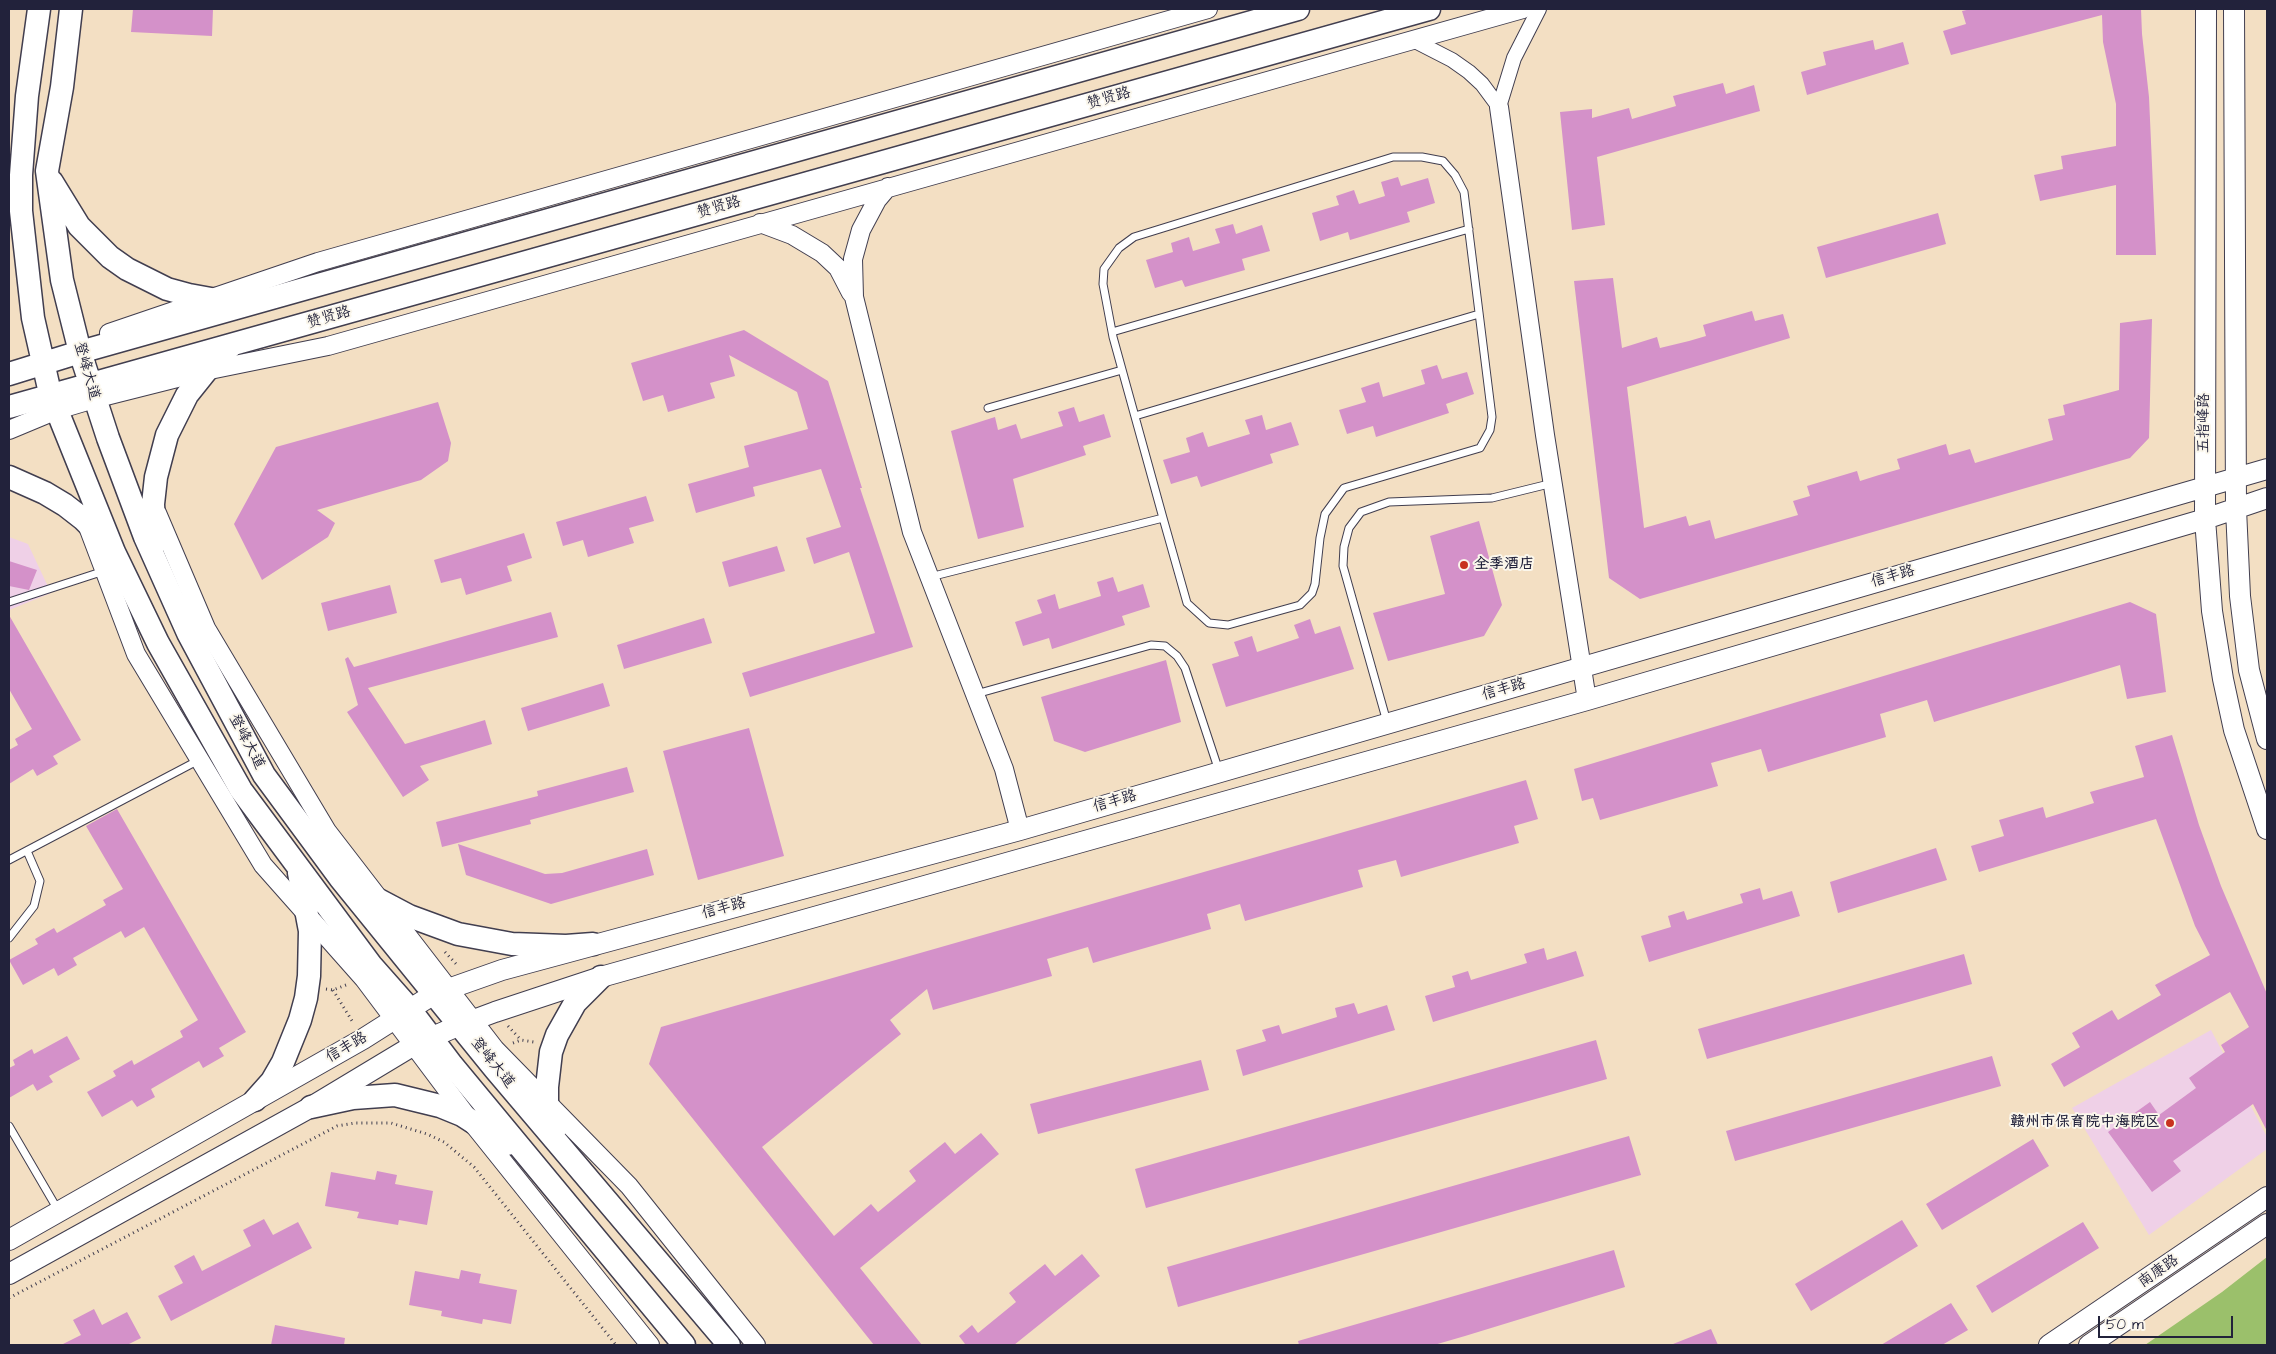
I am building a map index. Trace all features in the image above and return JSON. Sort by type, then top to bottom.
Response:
[{"type":"main road","name":"登峰大道","points":[[39,9],[27,96],[21,176],[21,211],[27,274],[42,358],[54,402],[110,561],[241,790],[371,965],[402,1013],[423,1041],[526,1154],[684,1345]]},
{"type":"main road","name":"登峰大道","points":[[71,9],[62,87],[47,171],[62,280],[92,391],[145,537],[188,633],[264,775],[340,878],[467,1022],[556,1139],[729,1345]]},
{"type":"main road","points":[[9,374],[42,358],[79,347],[279,296],[1298,9]]},
{"type":"main road","name":"赞贤路","points":[[9,407],[54,402],[232,345],[1429,9]]},
{"type":"main road","name":"五指峰路","points":[[2206,9],[2205,519],[2212,611],[2223,679],[2234,730],[2267,829]]},
{"type":"main road","name":"五指峰路","points":[[2234,9],[2236,509],[2240,596],[2249,670],[2267,739]]},
{"type":"main road","points":[[47,171],[79,226],[110,257],[134,273],[167,289],[213,299],[241,300],[279,296]]},
{"type":"main road","points":[[9,231],[21,176]]},
{"type":"main road","points":[[164,580],[155,540],[153,504],[157,470],[167,435],[187,395],[205,371],[232,345]]},
{"type":"main road","name":"信丰路","points":[[9,1240],[363,1039],[402,1013],[441,992],[502,970],[1020,830],[2267,470]]},
{"type":"main road","points":[[9,476],[45,493],[86,522],[110,561]]},
{"type":"main road","name":"信丰路","points":[[9,1274],[311,1107],[423,1041],[467,1022],[601,977],[1587,700],[2205,519],[2267,498]]},
{"type":"main road","points":[[255,1100],[272,1081],[284,1062],[300,1020],[309,976],[308,916],[297,864]]},
{"type":"main road","points":[[340,878],[382,903],[434,926],[485,940],[539,946],[593,944]]},
{"type":"main road","points":[[556,1139],[547,1104],[548,1070],[557,1035],[575,1003],[601,977]]},
{"type":"main road","points":[[311,1107],[353,1098],[392,1094],[440,1106],[469,1119],[526,1154]]},
{"type":"main road","name":"南康路","points":[[2049,1345],[2267,1196]]},
{"type":"main road","name":"南康路","points":[[2089,1345],[2267,1224]]},
{"type":"street","points":[[79,347],[318,262],[1208,9]]},
{"type":"street","points":[[92,391],[205,371],[328,346],[1523,9]]},
{"type":"street","points":[[1540,9],[1514,58],[1499,107],[1580,668],[1587,700]]},
{"type":"street","points":[[1413,40],[1452,60],[1469,72],[1482,84],[1499,107]]},
{"type":"street","points":[[888,187],[877,200],[860,230],[853,259],[854,297],[912,532],[1004,769],[1020,830]]},
{"type":"street","points":[[760,223],[792,235],[822,253],[838,268],[854,297]]},
{"type":"street","points":[[9,364],[42,358]]},
{"type":"street","points":[[9,430],[54,402]]},
{"type":"street","points":[[153,504],[206,628],[327,831],[382,903],[441,992]]},
{"type":"street","points":[[110,561],[136,654],[263,865],[308,916],[402,1013]]},
{"type":"street","points":[[467,1022],[629,1186],[756,1345]]},
{"type":"street","points":[[423,1041],[469,1119],[650,1345]]},
{"type":"lane","points":[[1394,157],[1422,157],[1443,161],[1455,176],[1464,192],[1479,314],[1492,417],[1490,430],[1480,448],[1344,488],[1325,514],[1320,538],[1315,584],[1312,593],[1300,604],[1228,624],[1209,623],[1187,603],[1112,332],[1103,284],[1104,269],[1119,248],[1134,238],[1394,157]]},
{"type":"lane","points":[[1112,332],[1469,229]]},
{"type":"lane","points":[[1135,416],[1479,314]]},
{"type":"lane","points":[[988,408],[1122,370]]},
{"type":"lane","points":[[1388,723],[1343,566],[1344,547],[1349,528],[1361,512],[1389,502],[1492,498],[1553,483]]},
{"type":"lane","points":[[930,578],[1163,518]]},
{"type":"lane","points":[[9,602],[110,561]]},
{"type":"lane","points":[[975,694],[1151,645],[1165,646],[1177,656],[1185,668],[1219,772]]},
{"type":"lane","points":[[9,860],[199,760]]},
{"type":"lane","points":[[9,938],[34,906],[40,881],[27,851]]},
{"type":"lane","points":[[9,1126],[59,1212]]},
{"type":"path","points":[[9,1298],[337,1126],[364,1122],[391,1123],[427,1134],[444,1142],[474,1167],[616,1345]]},
{"type":"shaded area","points":[[9,537],[28,544],[51,593],[9,610]]},
{"type":"shaded area","name":"赣州市保育院中海院区","points":[[2211,1030],[2267,1137],[2267,1149],[2149,1235],[2072,1108]]},
{"type":"green space","points":[[2267,1257],[2267,1345],[2145,1345],[2222,1292]]},
{"type":"building","points":[[133,9],[213,9],[212,36],[131,32]]},
{"type":"building","points":[[1971,9],[2141,9],[2149,97],[2156,255],[2116,255],[2116,185],[2040,201],[2034,175],[2063,169],[2061,156],[2116,146],[2116,104],[2103,42],[2102,15],[1951,55],[1943,31],[1966,24],[1962,11]]},
{"type":"building","points":[[1873,40],[1875,50],[1903,42],[1909,64],[1807,95],[1801,72],[1826,65],[1823,52]]},
{"type":"building","points":[[1723,83],[1726,94],[1754,85],[1760,111],[1597,157],[1605,225],[1572,230],[1560,112],[1592,109],[1592,118],[1629,108],[1632,119],[1676,106],[1673,96]]},
{"type":"building","points":[[1398,177],[1401,186],[1428,178],[1435,203],[1407,212],[1410,222],[1350,240],[1348,232],[1320,241],[1312,213],[1339,205],[1336,196],[1354,190],[1359,204],[1385,196],[1381,182]]},
{"type":"building","points":[[1938,213],[1946,244],[1826,278],[1817,247]]},
{"type":"building","points":[[1233,224],[1236,234],[1262,225],[1270,251],[1242,259],[1245,270],[1185,287],[1182,280],[1155,288],[1146,260],[1173,252],[1171,243],[1189,237],[1193,251],[1220,243],[1215,229]]},
{"type":"building","points":[[1613,278],[1622,348],[1657,337],[1660,348],[1689,341],[1706,336],[1703,325],[1752,311],[1755,321],[1783,314],[1790,338],[1627,387],[1644,528],[1686,516],[1689,526],[1710,520],[1715,539],[1798,515],[1793,501],[1810,496],[1807,486],[1857,471],[1860,481],[1900,469],[1897,459],[1946,444],[1949,455],[1970,449],[1975,463],[2053,440],[2048,419],[2065,415],[2063,405],[2119,390],[2120,323],[2152,319],[2149,438],[2130,458],[1640,599],[1609,578],[1574,281]]},
{"type":"building","points":[[744,330],[828,381],[862,488],[860,488],[913,647],[750,697],[742,673],[875,633],[849,552],[814,564],[806,538],[841,527],[821,469],[753,487],[755,496],[696,513],[688,484],[749,467],[744,446],[808,429],[797,392],[729,355],[735,376],[710,383],[715,398],[668,412],[663,395],[643,401],[631,363]]},
{"type":"building","points":[[1437,365],[1442,379],[1467,372],[1474,394],[1446,404],[1449,413],[1376,437],[1373,426],[1347,434],[1339,410],[1366,402],[1361,388],[1379,382],[1383,397],[1425,384],[1421,370]]},
{"type":"building","points":[[438,402],[451,443],[448,461],[421,480],[317,510],[335,523],[328,537],[262,580],[234,524],[276,447]]},
{"type":"building","points":[[1074,407],[1079,422],[1104,414],[1111,437],[1083,446],[1086,455],[1013,479],[1024,527],[978,539],[951,431],[995,417],[998,430],[1016,424],[1021,439],[1063,426],[1058,412]]},
{"type":"building","points":[[1262,415],[1266,430],[1291,422],[1299,445],[1270,454],[1273,463],[1201,487],[1197,476],[1171,484],[1163,460],[1190,452],[1186,438],[1203,432],[1208,447],[1250,434],[1245,420]]},
{"type":"building","points":[[646,496],[654,521],[629,528],[634,543],[588,557],[583,540],[563,546],[556,522]]},
{"type":"building","name":"全季酒店","points":[[1479,521],[1502,605],[1484,636],[1388,661],[1373,613],[1445,594],[1430,536]]},
{"type":"building","points":[[524,533],[532,558],[507,566],[512,581],[466,595],[461,578],[441,583],[434,560]]},
{"type":"building","points":[[777,546],[785,571],[729,587],[722,562]]},
{"type":"building","points":[[9,561],[37,570],[29,590],[9,586]]},
{"type":"building","points":[[1113,577],[1118,592],[1143,584],[1150,607],[1122,616],[1125,625],[1052,649],[1049,638],[1023,646],[1015,622],[1042,613],[1037,600],[1055,594],[1059,609],[1101,596],[1097,582]]},
{"type":"building","points":[[390,585],[397,613],[328,631],[321,603]]},
{"type":"building","points":[[2130,602],[2156,614],[2166,692],[2127,699],[2120,665],[1934,722],[1927,700],[1880,714],[1886,737],[1768,772],[1761,749],[1711,763],[1718,786],[1600,820],[1593,798],[1582,801],[1574,769]]},
{"type":"building","points":[[551,612],[558,637],[368,688],[405,744],[485,720],[492,744],[420,766],[429,780],[403,797],[347,712],[358,705],[345,659],[348,657],[354,667]]},
{"type":"building","points":[[9,615],[81,740],[53,756],[58,764],[37,776],[33,769],[9,784],[9,750],[18,745],[15,739],[32,729],[9,689]]},
{"type":"building","points":[[704,618],[712,643],[624,669],[617,645]]},
{"type":"building","points":[[1310,619],[1315,634],[1340,626],[1354,669],[1226,707],[1212,664],[1239,656],[1234,642],[1252,636],[1257,652],[1299,638],[1294,625]]},
{"type":"building","points":[[1166,660],[1181,722],[1085,752],[1054,741],[1041,697]]},
{"type":"building","points":[[603,683],[610,706],[528,731],[521,708]]},
{"type":"building","points":[[749,728],[784,856],[698,880],[663,751]]},
{"type":"building","points":[[2172,735],[2199,825],[2221,886],[2267,994],[2267,1131],[2253,1104],[2173,1161],[2181,1171],[2152,1192],[2108,1132],[2150,1102],[2159,1115],[2196,1088],[2189,1078],[2225,1052],[2221,1045],[2249,1027],[2230,992],[2064,1087],[2051,1064],[2080,1047],[2072,1033],[2112,1010],[2118,1020],[2161,995],[2155,985],[2210,955],[2195,926],[2156,819],[1979,872],[1971,846],[2004,836],[1999,820],[2043,807],[2046,818],[2094,803],[2090,792],[2144,777],[2135,746]]},
{"type":"building","points":[[627,767],[634,792],[530,820],[531,824],[442,847],[436,822],[538,796],[537,791]]},
{"type":"building","points":[[1526,780],[1538,819],[1514,826],[1519,843],[1401,877],[1396,860],[1358,870],[1363,887],[1245,921],[1240,904],[1207,914],[1211,929],[1093,963],[1088,947],[1047,959],[1052,976],[933,1010],[927,989],[890,1020],[901,1034],[762,1147],[834,1236],[871,1204],[878,1212],[916,1181],[909,1171],[945,1142],[955,1154],[981,1133],[999,1154],[860,1268],[922,1345],[874,1345],[649,1064],[661,1027]]},
{"type":"building","points":[[117,809],[246,1032],[219,1048],[224,1056],[203,1068],[199,1061],[151,1089],[155,1097],[137,1107],[132,1100],[102,1117],[87,1092],[116,1076],[113,1071],[132,1060],[134,1065],[183,1037],[180,1031],[198,1020],[144,927],[125,938],[121,931],[73,958],[77,965],[58,976],[54,968],[23,985],[9,960],[38,944],[35,939],[54,928],[57,933],[106,905],[103,900],[123,889],[86,826]]},
{"type":"building","points":[[458,844],[545,874],[562,873],[647,849],[654,875],[551,904],[466,875]]},
{"type":"building","points":[[1936,848],[1947,880],[1838,913],[1830,882]]},
{"type":"building","points":[[1760,888],[1763,900],[1792,891],[1800,916],[1649,962],[1641,936],[1671,927],[1668,916],[1684,911],[1687,920],[1743,903],[1740,894]]},
{"type":"building","points":[[1544,948],[1547,960],[1576,951],[1584,976],[1433,1022],[1425,996],[1455,987],[1452,976],[1468,971],[1471,980],[1527,963],[1524,954]]},
{"type":"building","points":[[1964,954],[1972,984],[1707,1059],[1698,1029]]},
{"type":"building","points":[[1354,1003],[1358,1014],[1387,1005],[1395,1030],[1243,1076],[1236,1050],[1266,1041],[1262,1030],[1279,1025],[1282,1034],[1337,1017],[1335,1008]]},
{"type":"building","points":[[67,1036],[80,1059],[49,1076],[53,1082],[37,1091],[33,1084],[9,1098],[9,1068],[15,1065],[13,1060],[32,1049],[34,1054]]},
{"type":"building","points":[[1596,1040],[1607,1079],[1146,1208],[1135,1169]]},
{"type":"building","points":[[1992,1056],[2001,1086],[1735,1161],[1726,1131]]},
{"type":"building","points":[[1201,1060],[1209,1090],[1038,1134],[1030,1104]]},
{"type":"building","points":[[1629,1136],[1641,1175],[1178,1307],[1167,1267]]},
{"type":"building","points":[[2033,1139],[2049,1166],[1942,1230],[1926,1204]]},
{"type":"building","points":[[377,1171],[397,1175],[395,1184],[433,1191],[427,1225],[399,1220],[398,1225],[357,1218],[359,1212],[325,1206],[331,1172],[375,1180]]},
{"type":"building","points":[[264,1219],[273,1235],[298,1222],[312,1248],[171,1321],[158,1296],[183,1283],[174,1266],[194,1255],[202,1271],[251,1246],[243,1230]]},
{"type":"building","points":[[1902,1220],[1918,1246],[1811,1311],[1795,1284]]},
{"type":"building","points":[[2083,1222],[2099,1248],[1992,1313],[1976,1286]]},
{"type":"building","points":[[1614,1250],[1625,1287],[1465,1336],[1434,1345],[1299,1345],[1298,1341]]},
{"type":"building","points":[[1082,1254],[1100,1276],[1014,1345],[964,1345],[959,1336],[972,1325],[978,1333],[1016,1302],[1009,1293],[1045,1264],[1055,1276]]},
{"type":"building","points":[[461,1270],[481,1274],[479,1283],[517,1290],[511,1324],[483,1319],[482,1324],[441,1316],[442,1311],[409,1305],[415,1271],[459,1279]]},
{"type":"building","points":[[1951,1303],[1968,1330],[1942,1345],[1881,1345]]},
{"type":"building","points":[[94,1309],[102,1325],[127,1312],[141,1338],[127,1345],[61,1345],[81,1335],[73,1320]]},
{"type":"building","points":[[275,1325],[345,1338],[344,1345],[271,1345]]},
{"type":"building","points":[[1711,1329],[1718,1345],[1673,1345],[1673,1344]]},
{"type":"place","name":"全季酒店","points":[[1464,565]]},
{"type":"place","name":"赣州市保育院中海院区","points":[[2170,1123]]}]
